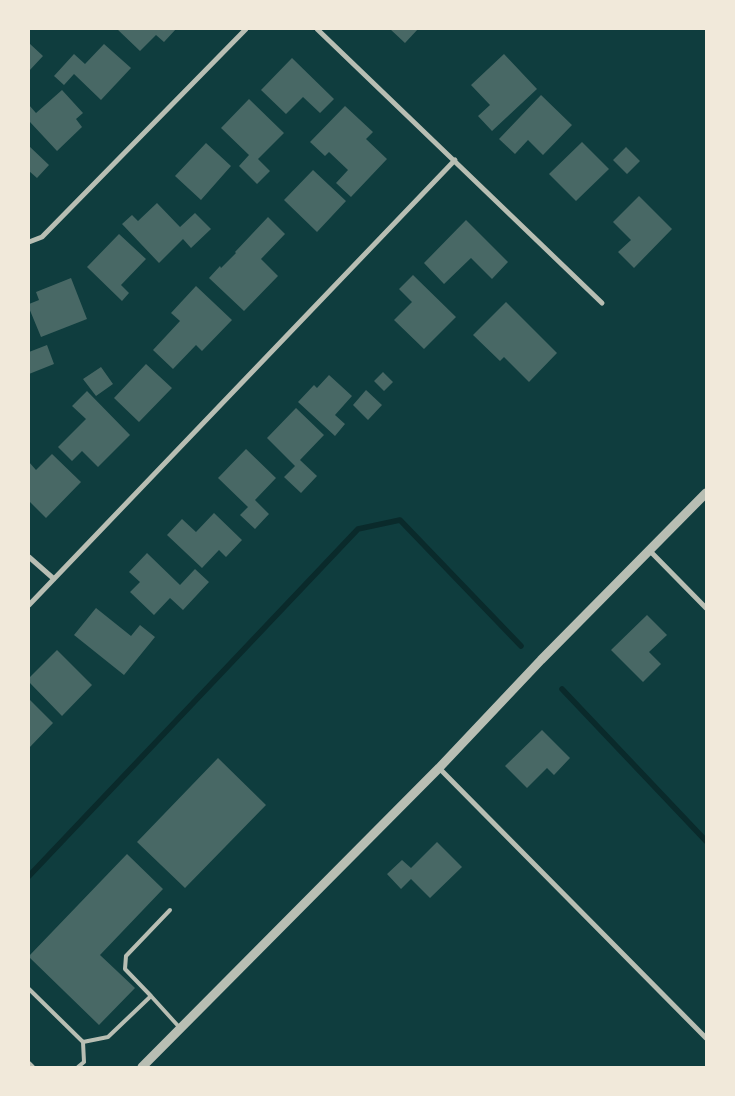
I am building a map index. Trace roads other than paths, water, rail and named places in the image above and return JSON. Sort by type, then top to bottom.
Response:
[{"type":"street","points":[[29,242],[42,237],[246,29]]},
{"type":"street","points":[[317,29],[602,303]]},
{"type":"street","points":[[29,605],[455,160]]},
{"type":"street","points":[[142,1067],[439,768],[541,660],[706,493]]},
{"type":"street","points":[[649,550],[706,608]]},
{"type":"street","points":[[29,557],[54,579]]},
{"type":"street","points":[[439,768],[706,1038]]},
{"type":"lane","points":[[170,910],[126,956],[125,969],[180,1028]]},
{"type":"lane","points":[[29,989],[83,1042],[84,1062],[78,1067]]},
{"type":"lane","points":[[83,1042],[108,1037],[151,996]]},
{"type":"lane","points":[[29,1063],[33,1067]]},
{"type":"waterway","points":[[29,876],[358,529],[400,520],[521,646]]},
{"type":"waterway","points":[[562,689],[706,841]]}]
